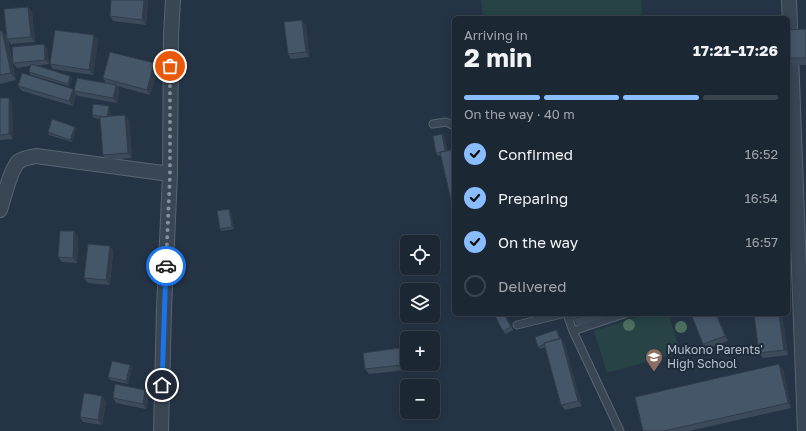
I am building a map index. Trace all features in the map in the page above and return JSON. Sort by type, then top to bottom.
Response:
[{"type":"street","points":[[161,431],[164,309],[170,174],[171,35],[173,0]]},
{"type":"street","points":[[789,0],[790,16]]},
{"type":"street","points":[[790,27],[805,431]]},
{"type":"street","points":[[0,210],[12,174],[18,162],[28,157],[36,156],[170,174]]},
{"type":"lane","points":[[433,124],[446,122],[452,125]]},
{"type":"lane","points":[[517,325],[554,316]]},
{"type":"lane","points":[[568,316],[573,331],[620,431]]},
{"type":"lane","points":[[573,331],[618,316]]},
{"type":"green space","points":[[481,0],[641,0],[642,16],[483,16]]},
{"type":"green space","points":[[640,316],[669,316],[681,352],[607,373],[594,331]]},
{"type":"building","points":[[111,0],[144,0],[142,20],[110,16]]},
{"type":"building","points":[[28,7],[31,37],[7,39],[4,9]]},
{"type":"building","points":[[302,20],[306,52],[288,54],[284,22]]},
{"type":"building","points":[[806,29],[806,58],[790,58],[790,30]]},
{"type":"building","points":[[55,30],[94,35],[89,70],[50,64]]},
{"type":"building","points":[[0,31],[2,31],[11,73],[0,75]]},
{"type":"building","points":[[44,44],[45,60],[13,63],[12,47]]},
{"type":"building","points":[[110,52],[154,63],[147,90],[103,78]]},
{"type":"building","points":[[31,64],[70,76],[68,84],[29,72]]},
{"type":"building","points":[[22,73],[73,89],[69,101],[18,86]]},
{"type":"building","points":[[77,78],[116,85],[113,98],[74,91]]},
{"type":"building","points":[[0,98],[9,98],[9,134],[0,135]]},
{"type":"building","points":[[93,104],[109,106],[107,117],[92,115]]},
{"type":"building","points":[[125,115],[128,153],[103,155],[100,117]]},
{"type":"building","points":[[52,119],[75,127],[70,140],[48,132]]},
{"type":"building","points":[[442,134],[445,151],[436,153],[433,136]]},
{"type":"building","points":[[452,150],[452,205],[440,152]]},
{"type":"building","points":[[229,209],[232,227],[220,229],[217,211]]},
{"type":"building","points":[[60,231],[74,231],[73,258],[58,257]]},
{"type":"building","points":[[88,244],[110,246],[106,280],[84,278]]},
{"type":"building","points":[[495,316],[505,316],[511,327],[503,331]]},
{"type":"building","points":[[572,316],[582,316],[573,319]]},
{"type":"building","points":[[692,316],[717,316],[725,336],[703,344]]},
{"type":"building","points":[[754,316],[779,316],[784,350],[759,353]]},
{"type":"building","points":[[556,330],[560,339],[544,343],[545,344],[538,347],[535,337]]},
{"type":"building","points":[[561,338],[578,401],[561,405],[544,343]]},
{"type":"building","points":[[400,348],[400,365],[365,369],[363,353]]},
{"type":"building","points":[[112,361],[130,365],[126,381],[108,377]]},
{"type":"building","points":[[779,364],[788,403],[664,431],[643,431],[635,397]]},
{"type":"building","points":[[115,384],[145,390],[143,404],[113,398]]},
{"type":"building","points":[[84,393],[102,396],[98,420],[80,417]]},
{"type":"way so far","points":[[166,266],[170,174],[170,66]]},
{"type":"place","name":"Mukono Parents' High School","points":[[654,372]]},
{"type":"route","points":[[162,385],[166,266]]}]
